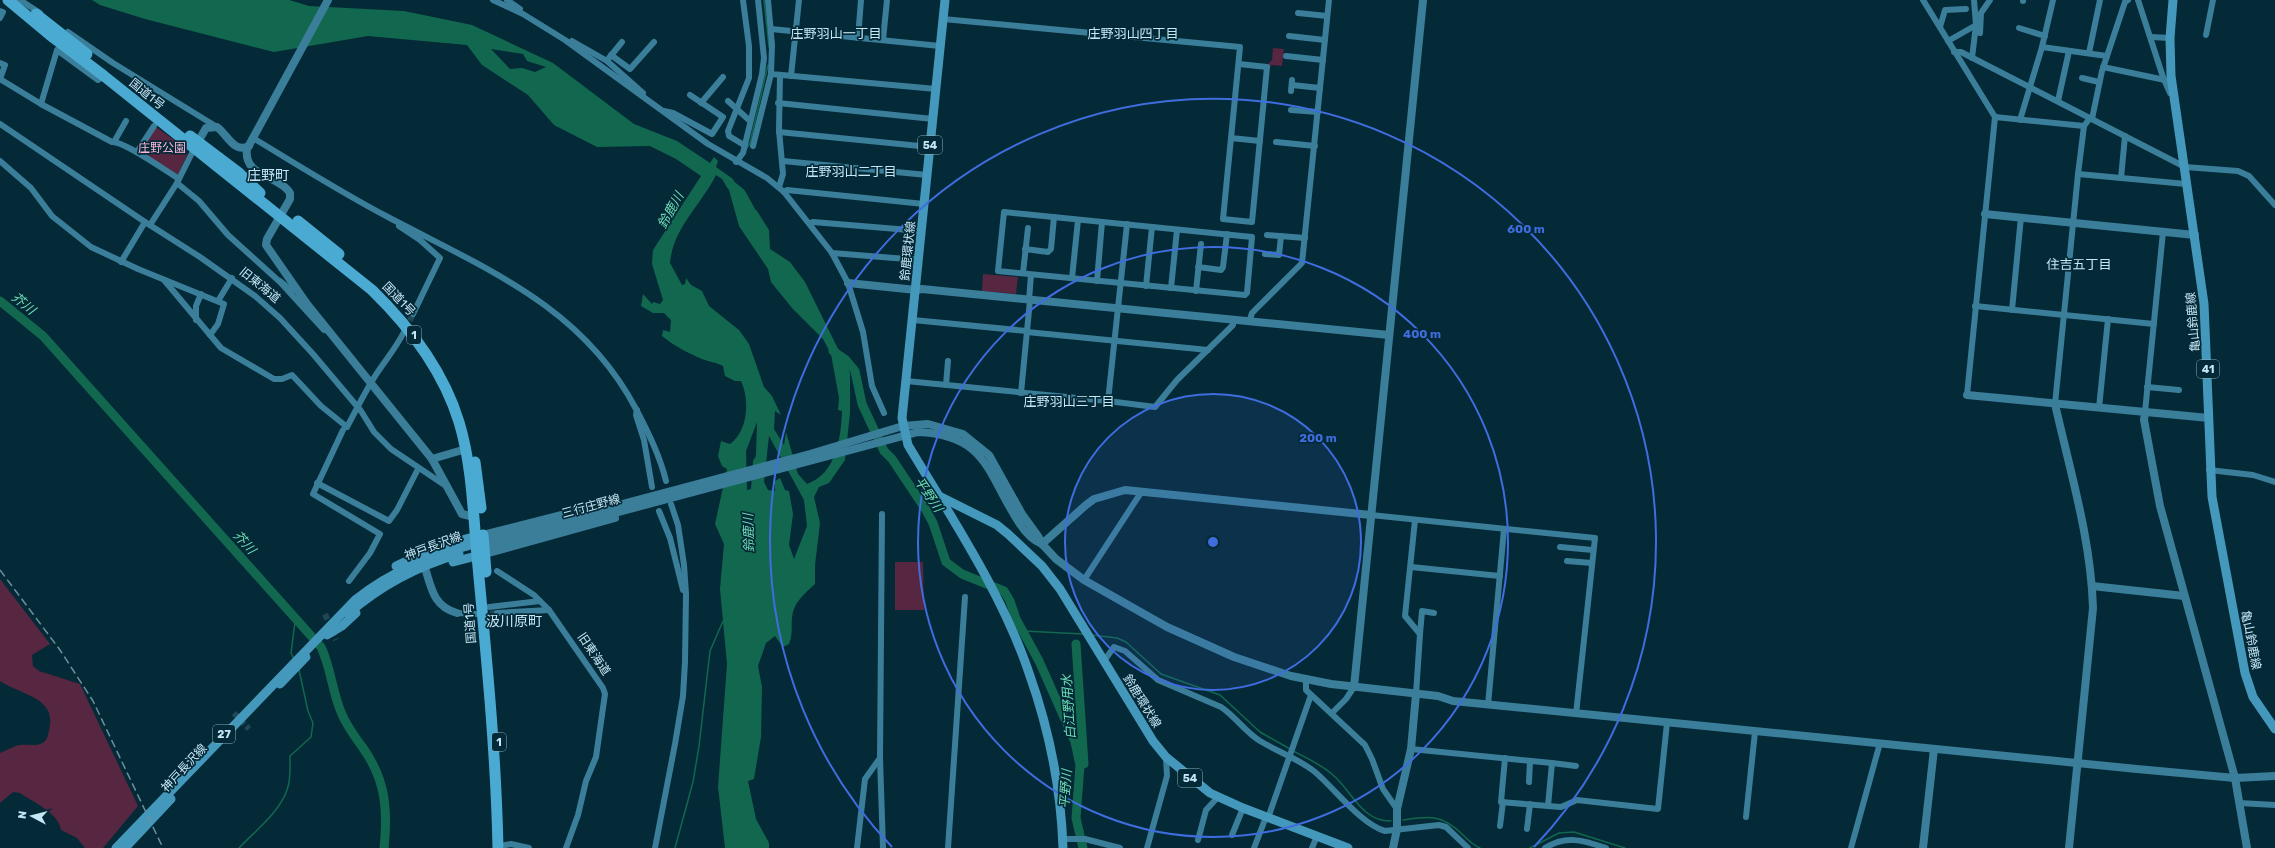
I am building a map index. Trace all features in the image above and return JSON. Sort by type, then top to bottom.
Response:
[{"type":"highway","name":"国道1号","points":[[8,0],[50,35],[196,146],[282,214],[372,290],[402,320],[426,353],[443,383],[459,421],[466,449],[474,517],[493,610],[503,847]]},
{"type":"highway","name":"国道1号","points":[[19,0],[196,146]]},
{"type":"highway","name":"国道1号","points":[[282,214],[317,236],[388,296],[414,325],[440,363],[456,393],[471,438],[478,482],[480,545],[496,785],[503,847]]},
{"type":"main road","name":"鈴鹿環状線","points":[[945,0],[902,418],[908,445],[948,512],[1000,606],[1030,672],[1042,717],[1057,787],[1063,844]]},
{"type":"main road","name":"亀山鈴鹿線","points":[[2173,0],[2170,38],[2174,96],[2185,167],[2186,184],[2195,235],[2207,330],[2209,470],[2214,515],[2245,673],[2253,697],[2275,729]]},
{"type":"main road","name":"鈴鹿環状線","points":[[938,495],[996,525],[1027,550],[1050,575],[1140,722],[1166,757],[1198,784],[1218,797],[1267,818],[1348,848]]},
{"type":"main road","points":[[948,512],[954,509],[964,509]]},
{"type":"main road","name":"神戸長沢線","points":[[116,848],[126,844],[325,630],[404,561],[438,546],[480,545]]},
{"type":"main road","name":"神戸長沢線","points":[[370,592],[411,578],[480,545]]},
{"type":"main road","name":"神戸長沢線","points":[[370,592],[423,559],[480,545]]},
{"type":"street","points":[[19,0],[112,63],[217,127],[234,145],[242,148],[251,142]]},
{"type":"street","points":[[300,305],[294,289],[266,245],[267,239],[290,199],[289,191],[250,166],[247,158],[251,142],[328,0]]},
{"type":"street","points":[[493,0],[523,14],[565,40],[663,112],[736,162],[767,178],[784,192],[811,223],[832,253],[848,283],[863,332],[872,386],[884,413]]},
{"type":"street","points":[[507,0],[521,10],[523,14]]},
{"type":"street","points":[[744,0],[750,68],[747,85],[733,106],[728,131],[729,136],[744,145]]},
{"type":"street","points":[[736,162],[743,153],[764,58],[758,0]]},
{"type":"street","points":[[753,146],[771,74],[773,50],[768,0]]},
{"type":"street","points":[[791,76],[799,0]]},
{"type":"street","points":[[858,38],[861,0]]},
{"type":"street","points":[[883,40],[887,0]]},
{"type":"street","points":[[1248,322],[1252,313],[1302,263],[1306,238],[1329,0]]},
{"type":"street","points":[[1332,713],[1346,700],[1354,687],[1423,0]]},
{"type":"street","points":[[1923,0],[1995,117],[1967,395],[2209,418]]},
{"type":"street","points":[[1974,0],[1977,24],[1980,33]]},
{"type":"street","points":[[1972,58],[1977,24],[1981,13],[1990,0]]},
{"type":"street","points":[[2020,120],[2042,47],[2053,0]]},
{"type":"street","points":[[2089,53],[2100,0]]},
{"type":"street","points":[[2069,848],[2093,608],[2089,562],[2055,404],[2084,126],[2091,118],[2103,67],[2125,2],[2128,0]]},
{"type":"street","points":[[2138,0],[2165,80],[2170,92],[2174,96]]},
{"type":"street","points":[[2206,35],[2213,0]]},
{"type":"street","points":[[1940,27],[1945,10],[1966,9]]},
{"type":"street","points":[[0,11],[3,12],[0,18]]},
{"type":"street","points":[[1298,13],[1327,16]]},
{"type":"street","points":[[943,19],[1240,47],[1238,64],[1223,219],[1252,222],[1267,67],[1238,64]]},
{"type":"street","points":[[1948,41],[1977,24]]},
{"type":"street","points":[[2019,28],[2045,36]]},
{"type":"street","points":[[771,29],[940,46]]},
{"type":"street","points":[[1289,36],[1325,40]]},
{"type":"street","points":[[2151,37],[2170,38]]},
{"type":"street","points":[[565,40],[569,39],[606,61],[646,95],[646,100]]},
{"type":"street","points":[[606,61],[622,42]]},
{"type":"street","points":[[611,55],[630,69],[654,42]]},
{"type":"street","points":[[2042,47],[2107,56]]},
{"type":"street","points":[[41,104],[57,50],[98,80],[104,76]]},
{"type":"street","points":[[2058,101],[2069,51]]},
{"type":"street","points":[[1954,52],[1961,52],[2185,167],[2238,171],[2252,179],[2275,205]]},
{"type":"street","points":[[1286,56],[1323,60]]},
{"type":"street","points":[[0,62],[5,65],[0,79],[41,104],[114,142],[137,152],[178,181],[228,235],[277,280],[331,338],[336,337]]},
{"type":"street","points":[[2103,67],[2165,80]]},
{"type":"street","points":[[771,74],[936,89]]},
{"type":"street","points":[[779,187],[782,181],[783,161],[779,132],[778,103],[780,75]]},
{"type":"street","points":[[701,103],[722,77]]},
{"type":"street","points":[[2082,78],[2099,82]]},
{"type":"street","points":[[1292,85],[1320,88]]},
{"type":"street","points":[[663,112],[667,110],[712,134],[723,117],[690,95]]},
{"type":"street","points":[[778,103],[933,118]]},
{"type":"street","points":[[733,106],[750,121]]},
{"type":"street","points":[[1291,110],[1318,112]]},
{"type":"street","points":[[1995,117],[2084,126]]},
{"type":"street","points":[[114,142],[126,121]]},
{"type":"street","name":"旧東海道","points":[[0,124],[147,224],[232,278],[280,318],[358,409],[374,432],[391,449],[418,469],[448,488]]},
{"type":"street","points":[[137,152],[154,126]]},
{"type":"street","points":[[121,262],[178,181],[206,128],[217,127]]},
{"type":"street","points":[[779,132],[930,147]]},
{"type":"street","points":[[2121,178],[2125,136]]},
{"type":"street","points":[[1231,138],[1260,141]]},
{"type":"street","points":[[251,142],[345,194],[505,278],[560,315],[583,336],[608,364],[626,390],[656,449],[666,482]]},
{"type":"street","points":[[1276,142],[1315,146]]},
{"type":"street","points":[[0,161],[22,178],[52,216],[90,247],[121,262],[224,304],[218,324],[210,335]]},
{"type":"street","points":[[783,161],[927,175]]},
{"type":"street","points":[[2078,174],[2186,184]]},
{"type":"street","points":[[784,192],[787,190],[924,204]]},
{"type":"street","points":[[1004,212],[1054,217],[1252,237],[1247,293],[1245,295],[998,271],[1004,212]]},
{"type":"street","points":[[1985,214],[2195,235]]},
{"type":"street","points":[[1025,250],[1048,252],[1051,249],[1054,217]]},
{"type":"street","points":[[2012,310],[2021,217]]},
{"type":"street","points":[[394,220],[440,258],[413,314]]},
{"type":"street","points":[[1072,278],[1078,220]]},
{"type":"street","points":[[1097,281],[1102,222]]},
{"type":"street","points":[[811,223],[921,231]]},
{"type":"street","points":[[1108,402],[1127,224]]},
{"type":"street","points":[[1146,286],[1152,227]]},
{"type":"street","points":[[1023,273],[1028,228]]},
{"type":"street","points":[[1171,288],[1177,230]]},
{"type":"street","points":[[2163,232],[2144,420],[2160,506],[2235,778],[2247,848]]},
{"type":"street","points":[[1198,267],[1221,270],[1223,267],[1227,234]]},
{"type":"street","points":[[1267,235],[1306,238]]},
{"type":"street","points":[[1265,254],[1279,255],[1281,236]]},
{"type":"street","points":[[1196,290],[1201,244]]},
{"type":"street","points":[[832,253],[919,260]]},
{"type":"street","points":[[1021,393],[1031,274]]},
{"type":"street","points":[[218,301],[232,278]]},
{"type":"street","points":[[164,280],[221,348],[274,379],[282,379],[292,375],[344,427],[347,427],[358,409],[371,382],[388,356],[395,350],[404,332]]},
{"type":"street","points":[[277,280],[283,281],[294,289],[336,337],[432,459],[460,512],[466,516],[474,517]]},
{"type":"street","points":[[848,283],[1389,335]]},
{"type":"street","points":[[196,320],[196,306],[201,294]]},
{"type":"street","points":[[1975,306],[2154,324]]},
{"type":"street","points":[[2099,408],[2108,319]]},
{"type":"street","points":[[913,320],[1208,350]]},
{"type":"street","points":[[906,381],[1155,407],[1177,380],[1233,325],[1233,320]]},
{"type":"street","points":[[946,385],[948,361]]},
{"type":"street","points":[[2147,387],[2179,390]]},
{"type":"street","points":[[637,410],[636,415],[644,440],[652,487]]},
{"type":"street","name":"三行庄野線","points":[[480,545],[616,509],[683,487],[904,430],[917,424],[942,426],[963,434],[982,448],[995,462],[1014,501],[1042,544],[1056,559],[1084,580],[1197,642],[1260,667],[1306,679],[1354,687],[1438,696],[1453,701],[1488,705],[2235,778],[2275,776]]},
{"type":"street","points":[[343,430],[337,446],[317,482],[313,494],[380,534],[370,553],[349,581]]},
{"type":"street","name":"三行庄野線","points":[[480,545],[632,513],[709,488],[893,433]]},
{"type":"street","points":[[432,459],[466,449]]},
{"type":"street","points":[[317,482],[389,521],[397,510],[418,469]]},
{"type":"street","points":[[2209,470],[2253,475],[2275,482]]},
{"type":"street","name":"三行庄野線","points":[[480,545],[633,496],[683,487]]},
{"type":"street","points":[[1042,544],[1075,513],[1094,500],[1125,490],[1594,538],[1576,714]]},
{"type":"street","points":[[1084,580],[1142,491]]},
{"type":"street","points":[[655,848],[683,696],[686,594],[681,544],[668,501]]},
{"type":"street","name":"三行庄野線","points":[[616,509],[668,501]]},
{"type":"street","points":[[659,511],[686,594]]},
{"type":"street","points":[[882,514],[880,758],[883,848]]},
{"type":"street","points":[[1415,520],[1405,616],[1420,634]]},
{"type":"street","points":[[1488,705],[1504,529]]},
{"type":"street","points":[[1560,547],[1593,550]]},
{"type":"street","points":[[1567,561],[1592,563]]},
{"type":"street","points":[[1411,567],[1500,576]]},
{"type":"street","points":[[426,571],[432,591],[438,603],[446,610],[457,613],[475,614]]},
{"type":"street","name":"旧東海道","points":[[497,571],[549,610],[603,688],[605,694],[596,757],[586,781],[578,815],[566,848]]},
{"type":"street","points":[[2092,586],[2184,596]]},
{"type":"street","points":[[948,848],[965,597]]},
{"type":"street","points":[[493,610],[540,602]]},
{"type":"street","points":[[493,610],[549,610]]},
{"type":"street","points":[[1393,848],[1397,829],[1397,809],[1411,749],[1422,611],[1434,613]]},
{"type":"street","points":[[1104,661],[1114,646],[1125,651],[1158,680],[1221,707],[1230,713],[1256,738],[1290,755],[1314,771],[1365,820],[1385,831],[1439,825],[1446,827],[1468,848]]},
{"type":"street","points":[[1306,679],[1306,690],[1365,745],[1372,759],[1382,789],[1397,809]]},
{"type":"street","points":[[1254,848],[1267,818],[1311,695]]},
{"type":"street","points":[[1505,758],[1500,802],[1561,807],[1577,800],[1658,809],[1667,723]]},
{"type":"street","points":[[1746,817],[1755,732]]},
{"type":"street","points":[[1851,848],[1880,743]]},
{"type":"street","points":[[1411,749],[1576,766]]},
{"type":"street","points":[[1923,848],[1934,749]]},
{"type":"street","points":[[1146,848],[1167,776],[1166,757]]},
{"type":"street","points":[[857,848],[865,779],[880,758]]},
{"type":"street","points":[[1528,782],[1530,761]]},
{"type":"street","points":[[1548,806],[1552,763]]},
{"type":"street","points":[[1198,840],[1206,810],[1218,797]]},
{"type":"street","points":[[1500,826],[1503,802]]},
{"type":"street","points":[[2239,803],[2275,805]]},
{"type":"street","points":[[1527,829],[1530,804]]},
{"type":"street","points":[[1232,835],[1243,808]]},
{"type":"street","points":[[1312,848],[1317,836]]},
{"type":"street","points":[[1544,848],[1553,843],[1570,838],[1583,840],[1606,848]]},
{"type":"street","points":[[1063,844],[1085,839],[1120,848]]},
{"type":"street","points":[[503,847],[511,844],[529,848]]},
{"type":"green space","points":[[1273,48],[1284,49],[1282,66],[1272,65],[1269,68],[1267,65],[1272,60]]},
{"type":"green space","name":"庄野公園","points":[[156,127],[187,149],[187,155],[178,175],[142,153],[141,150]]},
{"type":"green space","points":[[983,274],[1018,277],[1016,294],[982,291]]},
{"type":"green space","points":[[895,562],[923,562],[924,610],[895,610]]},
{"type":"green space","points":[[0,579],[50,644],[32,655],[33,666],[39,671],[80,684],[138,806],[103,848],[85,848],[77,838],[61,830],[56,818],[51,813],[20,793],[13,792],[0,803],[0,753],[12,747],[42,744],[48,735],[50,716],[47,708],[34,697],[0,681]]},
{"type":"water","name":"鈴鹿川","points":[[92,0],[289,0],[309,6],[404,11],[472,25],[553,63],[634,124],[677,141],[710,163],[714,157],[718,161],[716,167],[733,179],[742,198],[757,211],[769,230],[770,249],[790,262],[805,282],[850,373],[850,413],[845,460],[829,483],[819,487],[814,497],[820,523],[815,565],[815,584],[800,599],[794,608],[789,644],[783,647],[775,636],[766,643],[758,666],[762,687],[761,737],[754,779],[748,781],[756,819],[769,843],[769,848],[725,848],[718,787],[727,664],[720,589],[724,544],[715,524],[727,469],[722,466],[718,456],[721,441],[730,444],[741,431],[746,415],[746,397],[741,381],[735,381],[725,376],[723,366],[692,354],[676,346],[662,336],[663,330],[670,332],[671,320],[664,313],[653,313],[641,306],[643,294],[652,304],[653,302],[660,304],[663,300],[652,264],[653,250],[701,176],[676,159],[650,146],[597,147],[554,125],[528,95],[482,65],[467,45],[368,36],[274,52],[145,19],[100,5]],"holes":[[[491,49],[523,54],[527,61],[546,67],[535,72],[522,68],[510,69]],[[716,175],[722,179],[729,190],[739,226],[768,269],[771,282],[792,308],[823,339],[831,354],[839,398],[838,410],[842,411],[838,443],[831,464],[825,472],[817,479],[807,484],[798,474],[786,432],[784,445],[774,429],[775,411],[781,415],[772,396],[764,387],[749,344],[739,330],[709,306],[702,291],[691,285],[686,278],[685,284],[682,285],[670,263],[672,250],[676,239],[688,217]],[[757,422],[756,456],[753,461],[751,489],[747,490],[746,451]],[[769,436],[804,500],[807,526],[794,559],[789,545],[793,514],[789,491],[785,490],[780,478],[775,481],[775,491],[768,490],[764,482]]]},
{"type":"waterway","points":[[764,0],[769,47]]},
{"type":"waterway","points":[[747,148],[750,143],[768,65]]},
{"type":"waterway","name":"平野川","points":[[730,184],[741,193],[751,211]]},
{"type":"waterway","name":"芥川","points":[[0,301],[43,336],[321,647],[327,663],[335,696],[343,717],[371,760],[381,784],[384,796],[386,821],[384,848]]},
{"type":"waterway","name":"平野川","points":[[833,351],[846,360],[855,371],[862,404],[884,451],[892,459],[926,510],[933,523],[946,562],[962,574],[1004,591],[1010,601],[1016,619],[1039,661],[1075,742],[1080,765],[1076,818],[1083,848]]},
{"type":"waterway","points":[[294,659],[291,653],[295,622],[298,619]]},
{"type":"waterway","points":[[675,848],[693,782],[699,746],[710,651],[723,621]]},
{"type":"waterway","points":[[1023,631],[1083,634]]},
{"type":"waterway","points":[[1092,635],[1117,638],[1126,642],[1161,674],[1220,695],[1260,732],[1290,749]]},
{"type":"waterway","name":"白江野用水","points":[[1076,644],[1084,764]]},
{"type":"waterway","points":[[239,848],[273,814],[283,798],[288,786],[290,756],[311,737],[313,723],[308,711],[299,670]]},
{"type":"waterway","points":[[1293,751],[1329,771],[1365,811],[1381,820],[1391,821]]},
{"type":"waterway","points":[[1403,820],[1428,817],[1441,819],[1454,827],[1472,844],[1480,848]]},
{"type":"waterway","points":[[1530,848],[1559,833],[1574,832],[1625,848]]},
{"type":"tunnel","points":[[406,329],[413,314]]},
{"type":"tunnel","points":[[481,614],[497,613]]},
{"type":"tunnel","points":[[325,614],[336,640]]},
{"type":"tunnel","points":[[234,713],[249,729]]},
{"type":"railway","points":[[0,570],[60,650],[93,701],[163,848]]},
{"type":"district","name":"庄野羽山一丁目","points":[[836,33]]},
{"type":"district","name":"庄野羽山四丁目","points":[[1133,33]]},
{"type":"district","name":"庄野羽山二丁目","points":[[851,171]]},
{"type":"district","name":"庄野町","points":[[268,175]]},
{"type":"district","name":"住吉五丁目","points":[[2079,264]]},
{"type":"district","name":"庄野羽山三丁目","points":[[1069,401]]},
{"type":"district","name":"汲川原町","points":[[514,621]]}]
